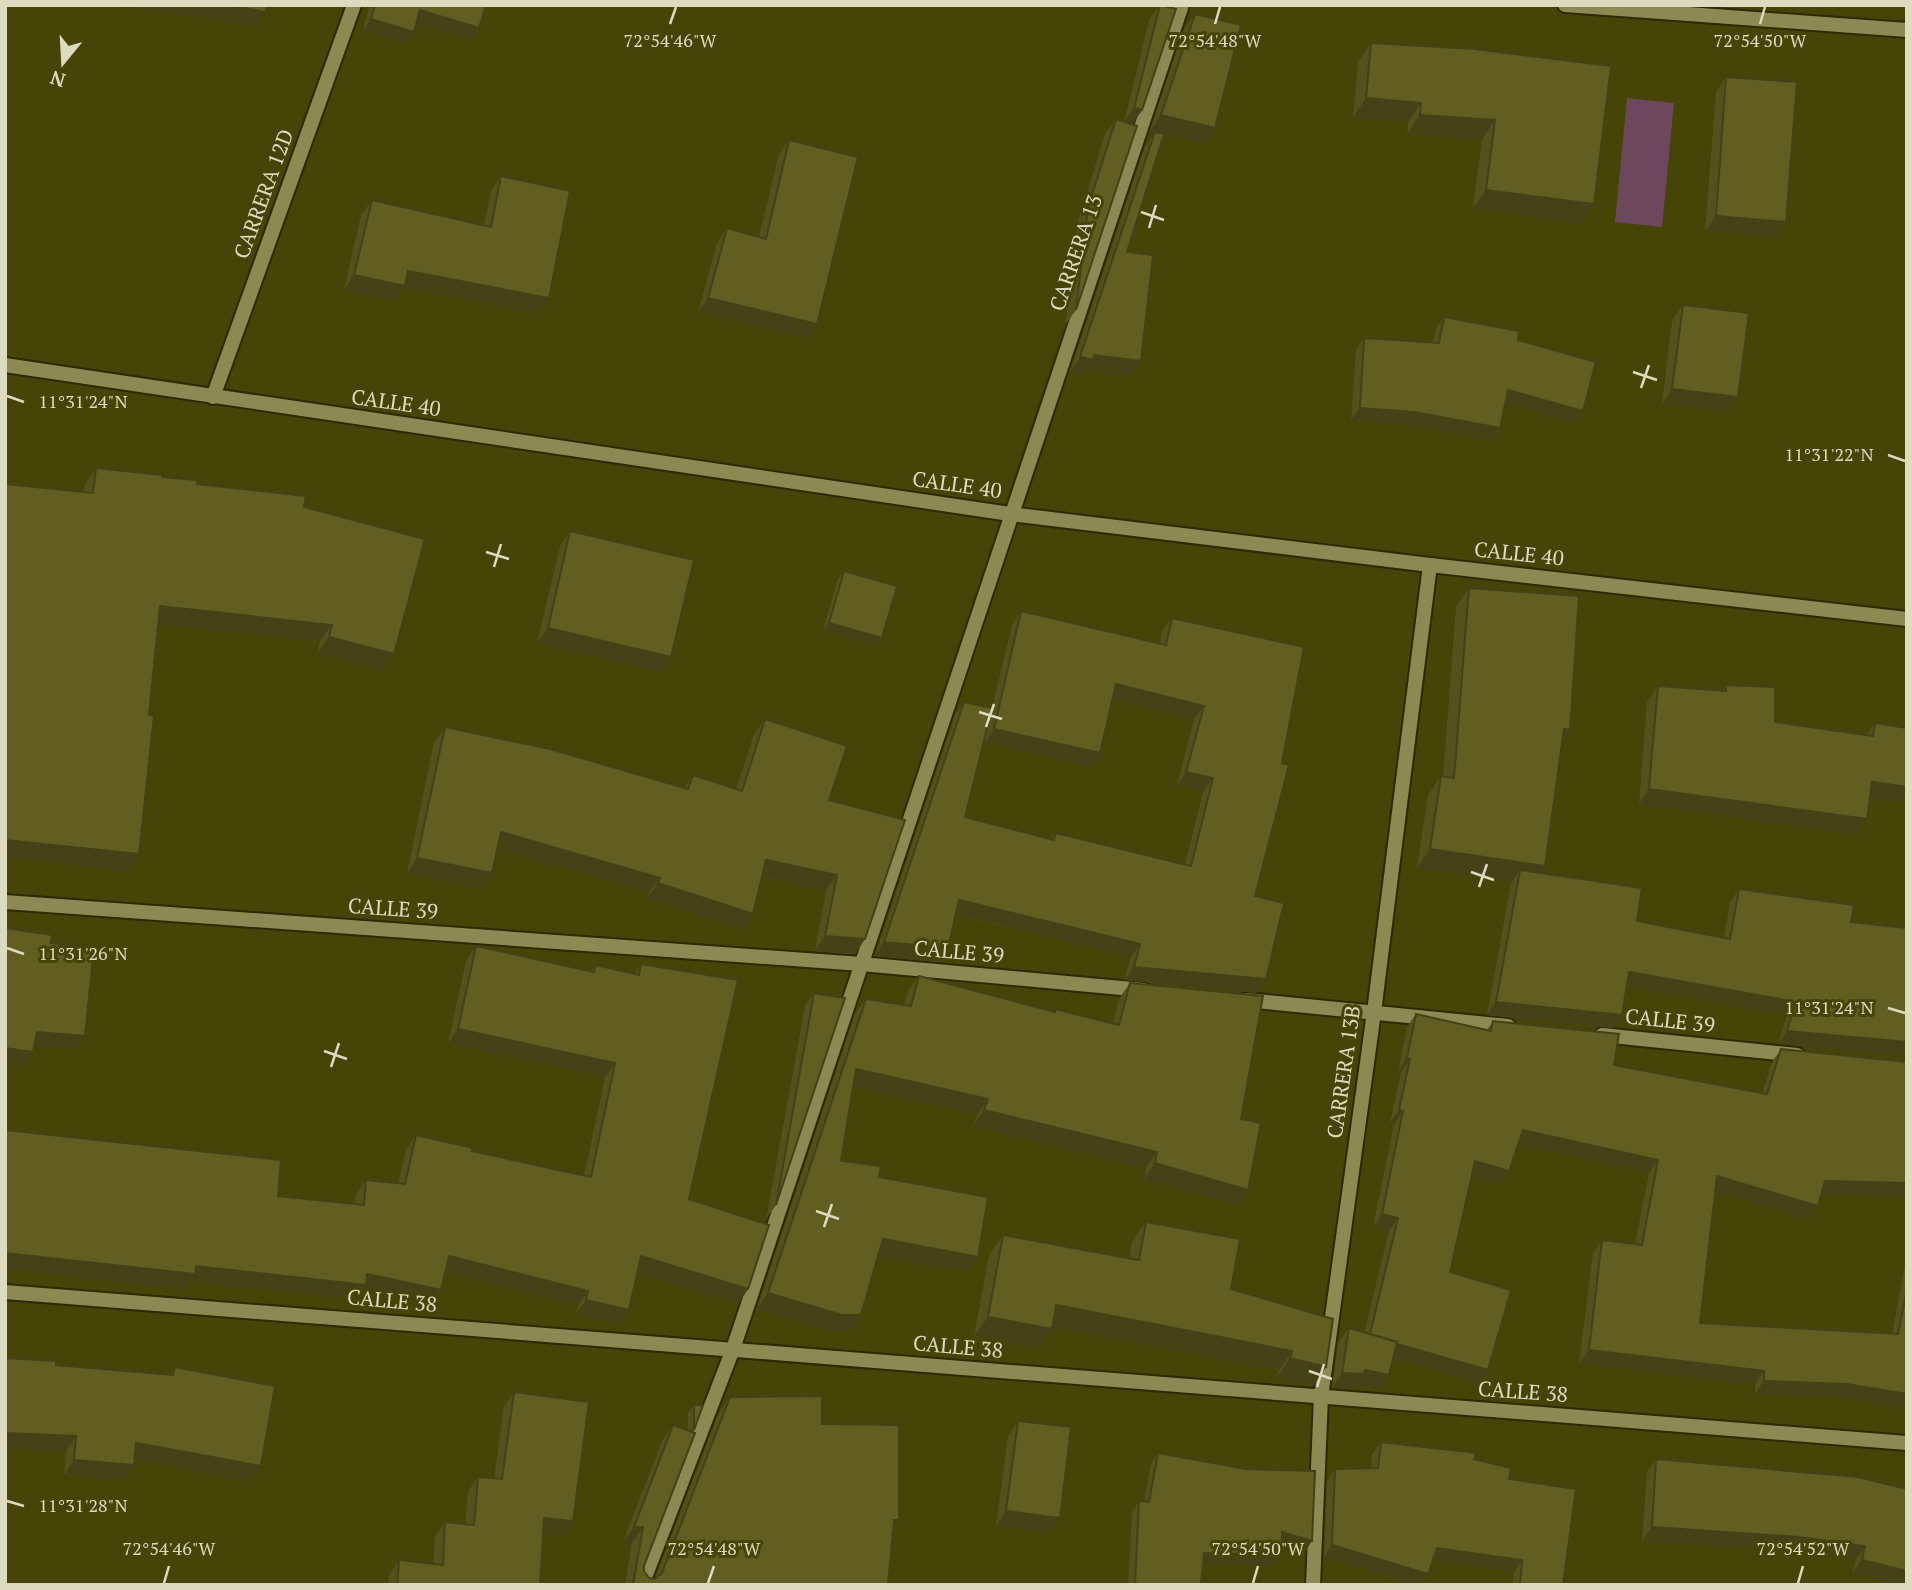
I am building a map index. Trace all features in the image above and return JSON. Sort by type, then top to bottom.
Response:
[{"type":"street","name":"CARRERA 12D","points":[[213,397],[354,5]]},
{"type":"street","name":"CARRERA 13","points":[[642,1585],[733,1349],[1182,5]]},
{"type":"street","points":[[1565,5],[1907,30]]},
{"type":"street","name":"CALLE 40","points":[[5,365],[1010,514],[1907,619]]},
{"type":"street","name":"CARRERA 13B","points":[[1313,1585],[1321,1397],[1374,1012],[1430,565]]},
{"type":"street","name":"CALLE 39","points":[[5,902],[861,964],[1152,991]]},
{"type":"street","points":[[1235,999],[1524,1027]]},
{"type":"street","name":"CALLE 39","points":[[1592,1034],[1811,1056]]},
{"type":"street","name":"CALLE 38","points":[[5,1292],[1907,1443]]},
{"type":"shaded area","points":[[1627,98],[1674,103],[1662,227],[1615,222]]},
{"type":"building","points":[[231,5],[267,5],[265,12]]},
{"type":"building","points":[[375,5],[486,5],[479,28],[420,10],[414,32],[371,19]]},
{"type":"building","points":[[1160,5],[1176,9],[1142,110],[1134,108]]},
{"type":"building","points":[[1195,14],[1241,25],[1215,128],[1161,115]]},
{"type":"building","points":[[1371,43],[1474,49],[1611,66],[1594,204],[1486,190],[1495,120],[1420,115],[1421,103],[1366,98]]},
{"type":"building","points":[[1726,77],[1797,82],[1786,222],[1716,216]]},
{"type":"building","points":[[1116,119],[1137,126],[1076,310],[1088,207]]},
{"type":"building","points":[[1155,132],[1164,134],[1127,252],[1153,255],[1141,361],[1094,355],[1093,360],[1080,357]]},
{"type":"building","points":[[789,140],[858,157],[817,324],[708,298],[727,228],[766,239]]},
{"type":"building","points":[[501,176],[570,191],[549,298],[408,271],[405,286],[354,275],[372,200],[491,227]]},
{"type":"building","points":[[1683,305],[1749,313],[1738,397],[1672,389]]},
{"type":"building","points":[[1444,317],[1519,331],[1518,340],[1596,362],[1583,411],[1508,390],[1500,428],[1414,412],[1360,408],[1364,338],[1439,343]]},
{"type":"building","points":[[96,468],[197,480],[197,484],[306,496],[304,507],[425,539],[394,654],[329,637],[332,625],[160,606],[149,715],[154,716],[139,854],[5,840],[5,484],[93,493]]},
{"type":"building","points":[[570,531],[694,560],[671,657],[548,628]]},
{"type":"building","points":[[844,571],[897,586],[882,638],[829,623]]},
{"type":"building","points":[[1469,588],[1579,596],[1570,730],[1564,729],[1545,866],[1430,849],[1441,776],[1454,778]]},
{"type":"building","points":[[1021,611],[1166,645],[1172,618],[1304,647],[1282,763],[1289,765],[1255,896],[1284,903],[1266,979],[1134,967],[1140,944],[959,900],[948,948],[884,942],[964,702],[992,708],[965,817],[1054,840],[1056,833],[1191,866],[1213,778],[1186,772],[1204,706],[1116,684],[1100,753],[994,729]]},
{"type":"building","points":[[1726,685],[1775,687],[1775,722],[1873,736],[1875,723],[1907,728],[1907,787],[1872,782],[1867,819],[1649,789],[1658,686],[1726,691]]},
{"type":"building","points":[[765,719],[847,746],[829,800],[905,820],[865,939],[825,936],[837,875],[766,860],[753,914],[658,883],[660,878],[501,832],[492,873],[417,858],[445,727],[550,749],[688,789],[693,775],[742,791]]},
{"type":"building","points":[[1520,870],[1642,888],[1637,921],[1730,939],[1739,889],[1854,905],[1851,922],[1907,928],[1907,1042],[1787,1031],[1796,1002],[1629,972],[1622,1015],[1496,1002]]},
{"type":"building","points":[[5,928],[52,935],[51,943],[94,948],[85,1036],[37,1032],[33,1052],[5,1048]]},
{"type":"building","points":[[476,946],[594,972],[596,965],[639,975],[641,964],[738,980],[689,1199],[769,1225],[748,1289],[641,1256],[629,1310],[586,1300],[588,1291],[449,1256],[441,1290],[367,1274],[366,1285],[196,1266],[195,1274],[5,1253],[5,1130],[281,1160],[278,1196],[364,1205],[366,1180],[405,1184],[416,1135],[473,1148],[472,1151],[591,1177],[615,1063],[458,1029]]},
{"type":"building","points":[[919,976],[1055,1012],[1055,1009],[1119,1025],[1130,983],[1263,996],[1241,1119],[1261,1123],[1248,1190],[1155,1163],[1157,1152],[984,1110],[988,1099],[856,1069],[841,1161],[881,1166],[879,1177],[988,1197],[978,1257],[883,1239],[861,1315],[842,1315],[768,1293],[866,999],[911,1006]]},
{"type":"building","points":[[814,993],[845,998],[776,1205]]},
{"type":"building","points":[[1416,1014],[1491,1031],[1493,1021],[1619,1034],[1614,1065],[1767,1094],[1781,1049],[1907,1062],[1907,1183],[1825,1181],[1818,1206],[1717,1176],[1700,1323],[1898,1334],[1907,1289],[1907,1394],[1847,1384],[1764,1381],[1764,1371],[1589,1350],[1602,1240],[1642,1245],[1658,1160],[1523,1130],[1509,1171],[1475,1161],[1450,1272],[1511,1290],[1488,1370],[1370,1334],[1398,1218],[1382,1214],[1403,1111],[1399,1110]]},
{"type":"building","points":[[1146,1222],[1240,1239],[1231,1289],[1333,1319],[1326,1367],[1290,1358],[1292,1351],[1056,1305],[1052,1329],[988,1317],[1003,1235],[1139,1260]]},
{"type":"building","points":[[1349,1328],[1397,1342],[1389,1375],[1365,1370],[1363,1374],[1342,1373]]},
{"type":"building","points":[[5,1358],[56,1361],[56,1365],[173,1375],[175,1367],[275,1386],[261,1466],[136,1443],[134,1465],[74,1460],[76,1436],[5,1433]]},
{"type":"building","points":[[514,1392],[589,1402],[573,1521],[544,1518],[540,1585],[397,1585],[399,1560],[443,1565],[445,1522],[474,1525],[478,1477],[502,1479]]},
{"type":"building","points":[[822,1396],[822,1424],[899,1425],[899,1520],[894,1520],[888,1585],[633,1585],[643,1527],[634,1527],[673,1425],[695,1433],[644,1566],[649,1578],[655,1579],[662,1573],[730,1397]]},
{"type":"building","points":[[694,1405],[703,1405],[694,1430]]},
{"type":"building","points":[[1018,1421],[1071,1427],[1060,1518],[1006,1511]]},
{"type":"building","points":[[1381,1442],[1476,1453],[1474,1459],[1511,1468],[1509,1479],[1576,1489],[1563,1585],[1520,1585],[1522,1560],[1437,1548],[1428,1574],[1332,1545],[1335,1469],[1378,1468]]},
{"type":"building","points":[[1158,1453],[1246,1469],[1315,1471],[1312,1541],[1282,1532],[1282,1555],[1204,1553],[1200,1585],[1135,1585],[1139,1501],[1149,1502]]},
{"type":"building","points":[[1656,1459],[1858,1477],[1907,1489],[1907,1571],[1862,1560],[1865,1546],[1799,1537],[1652,1527]]}]
